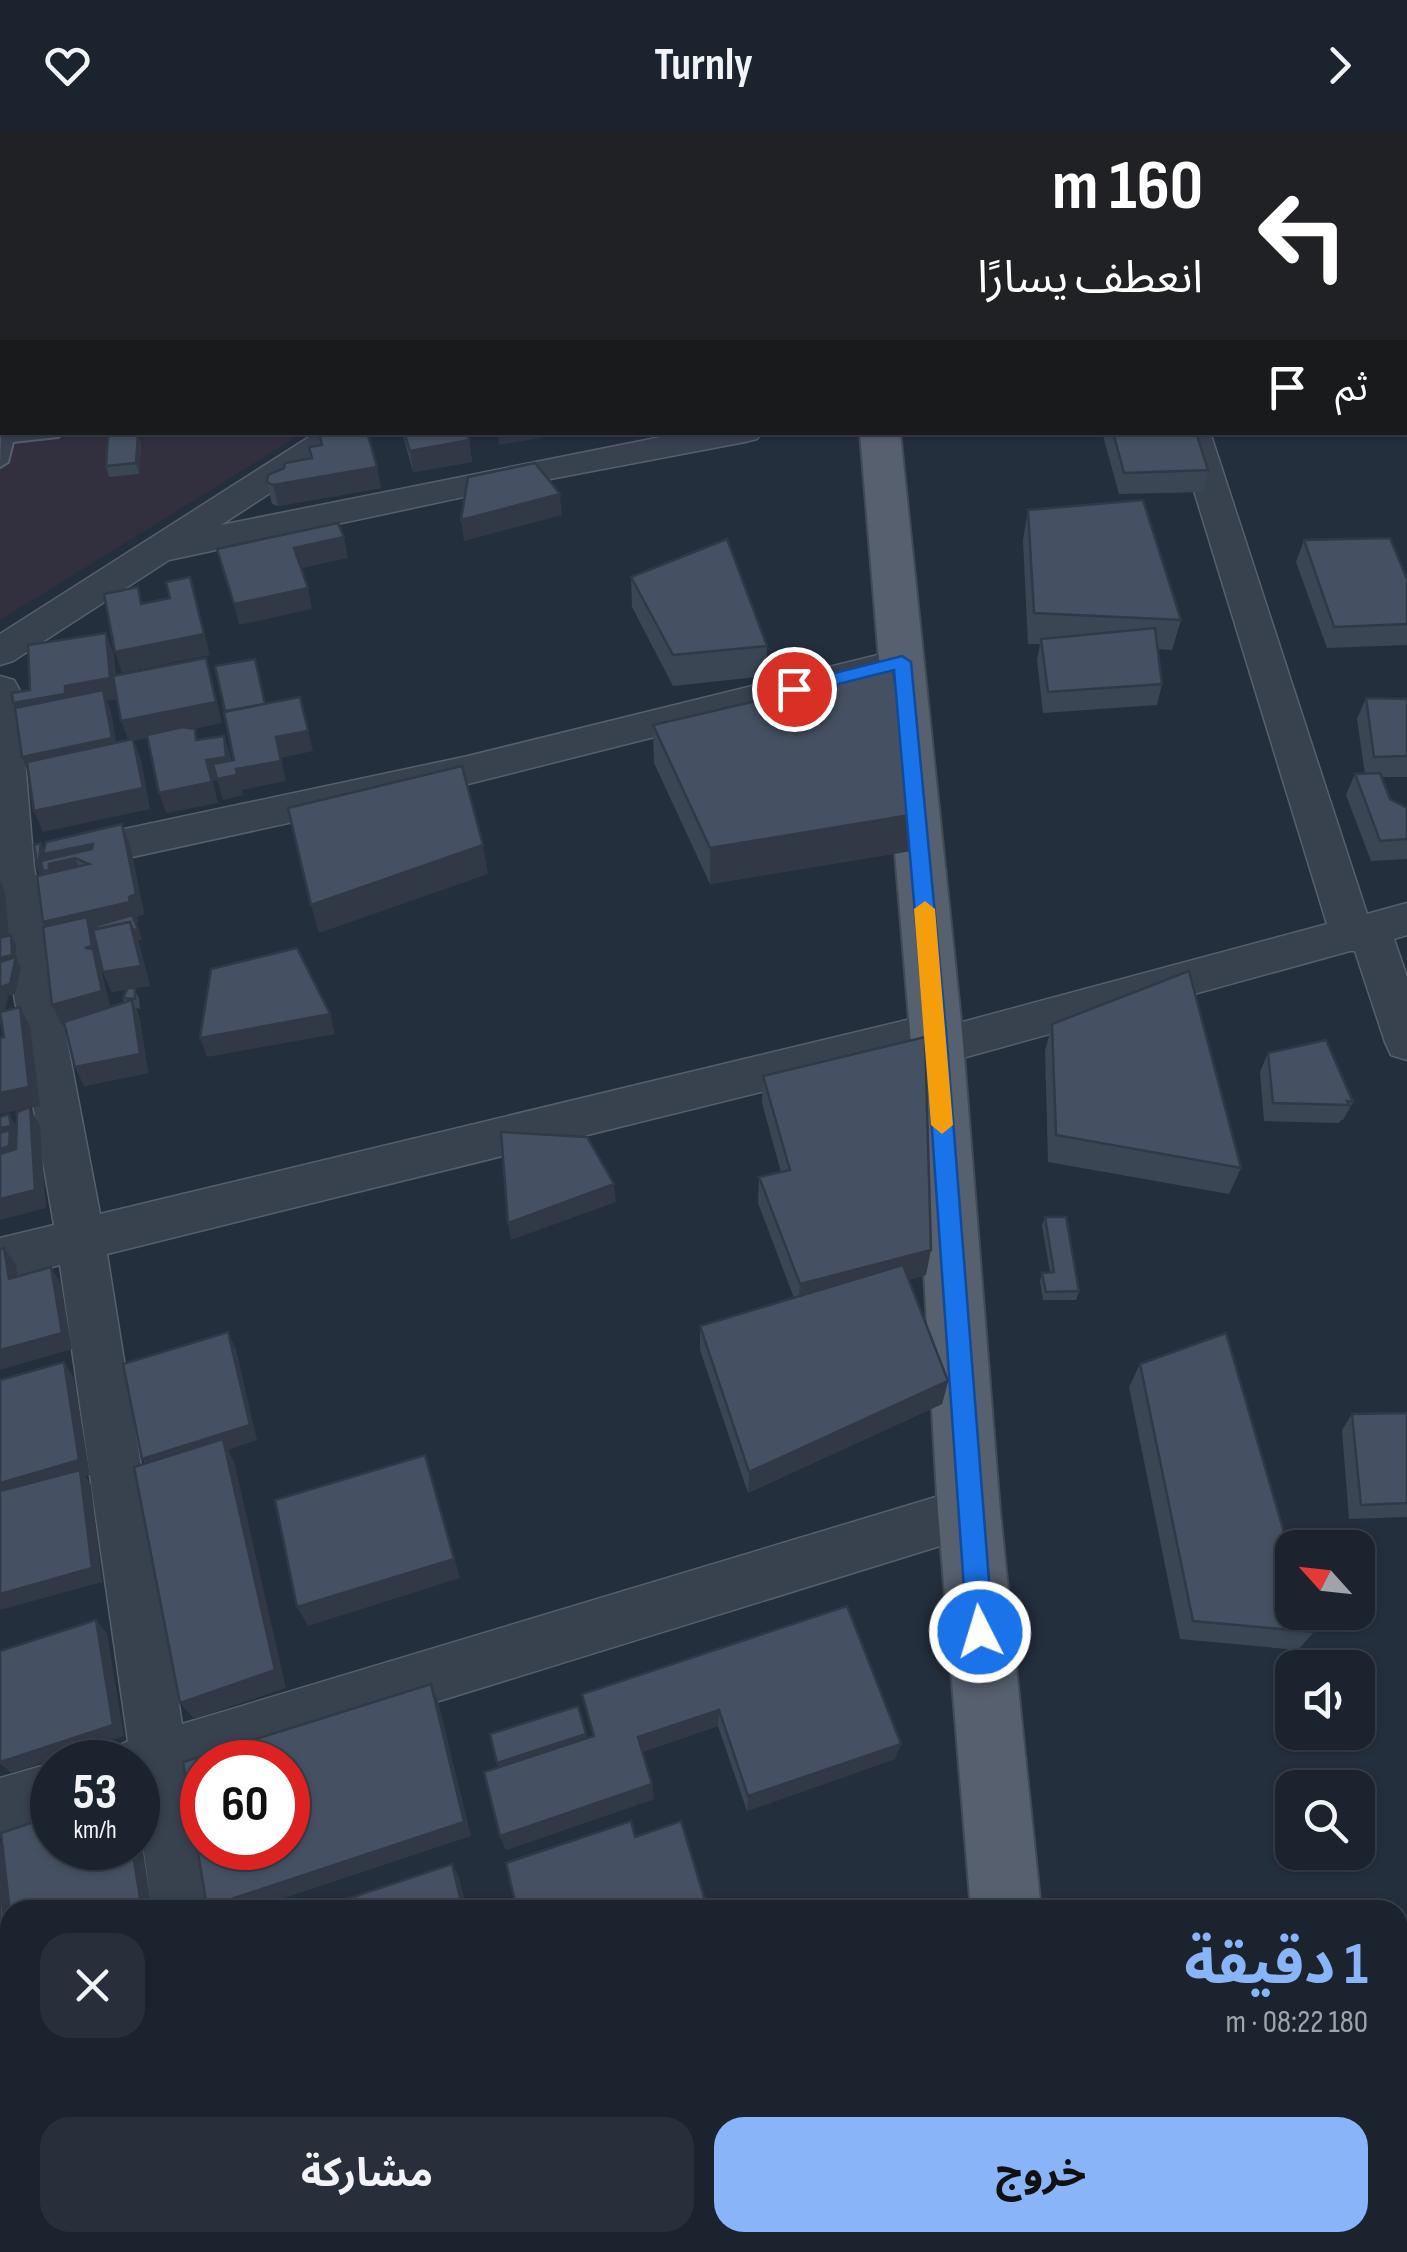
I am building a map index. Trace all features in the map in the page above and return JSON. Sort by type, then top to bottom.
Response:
[{"type":"main road","points":[[880,435],[936,1039],[969,1512],[1005,1900]]},
{"type":"street","points":[[0,652],[336,435]]},
{"type":"street","points":[[164,549],[528,472],[729,435]]},
{"type":"street","points":[[1194,435],[1376,927],[1407,1042]]},
{"type":"street","points":[[7,869],[468,770],[902,662]]},
{"type":"street","points":[[0,689],[7,869],[80,1238],[145,1740]]},
{"type":"street","points":[[0,1260],[80,1238],[936,1039],[1376,927]]},
{"type":"street","points":[[160,1759],[969,1512]]},
{"type":"street","points":[[0,1808],[30,1799]]},
{"type":"street","points":[[160,1815],[180,1900]]},
{"type":"lane","points":[[0,462],[4,438],[31,435]]},
{"type":"shaded area","points":[[0,435],[300,435],[0,620]]},
{"type":"building","points":[[138,435],[136,463],[106,466],[108,436]]},
{"type":"building","points":[[368,435],[377,467],[273,485],[267,482],[268,475],[284,468],[285,463],[312,458],[309,447],[322,445],[320,436]]},
{"type":"building","points":[[405,435],[468,435],[469,440],[410,451]]},
{"type":"building","points":[[1114,435],[1197,435],[1208,470],[1124,473]]},
{"type":"building","points":[[535,463],[560,494],[461,520],[468,477]]},
{"type":"building","points":[[1143,500],[1181,620],[1034,613],[1028,510]]},
{"type":"building","points":[[338,523],[344,537],[294,548],[308,588],[234,604],[217,549]]},
{"type":"building","points":[[1390,538],[1407,579],[1407,624],[1334,627],[1304,540]]},
{"type":"building","points":[[727,539],[767,646],[673,655],[631,577]]},
{"type":"building","points":[[190,577],[204,634],[115,652],[104,594],[138,587],[141,604],[170,598],[166,582]]},
{"type":"building","points":[[1155,628],[1162,684],[1048,692],[1041,639]]},
{"type":"building","points":[[106,633],[110,678],[65,686],[65,694],[13,703],[12,693],[30,690],[28,645]]},
{"type":"building","points":[[206,658],[216,702],[121,721],[113,676]]},
{"type":"building","points":[[255,659],[265,704],[225,711],[215,666]]},
{"type":"building","points":[[893,669],[916,814],[710,848],[653,725]]},
{"type":"building","points":[[103,690],[112,738],[22,757],[15,708]]},
{"type":"building","points":[[300,697],[308,731],[276,737],[281,761],[236,769],[237,775],[217,779],[213,764],[234,760],[224,712]]},
{"type":"building","points":[[1366,698],[1407,699],[1407,756],[1374,757]]},
{"type":"building","points":[[176,726],[195,729],[196,740],[224,736],[226,757],[206,760],[212,782],[159,793],[147,735],[179,728]]},
{"type":"building","points":[[133,739],[143,788],[34,811],[27,762]]},
{"type":"building","points":[[462,766],[483,845],[311,905],[288,808]]},
{"type":"building","points":[[1380,773],[1390,799],[1407,808],[1407,839],[1380,841],[1355,774]]},
{"type":"building","points":[[122,824],[136,894],[129,897],[130,902],[43,922],[37,876],[89,864],[75,858],[49,864],[49,870],[43,871],[41,861],[92,849],[93,844],[43,854],[46,842]]},
{"type":"building","points":[[41,843],[38,869],[34,845]]},
{"type":"building","points":[[132,915],[138,929],[133,930],[130,922],[96,929],[95,926]]},
{"type":"building","points":[[87,917],[92,946],[85,948],[93,949],[102,991],[52,1005],[43,927]]},
{"type":"building","points":[[130,922],[141,966],[103,972],[93,930]]},
{"type":"building","points":[[11,935],[12,955],[0,958],[0,938]]},
{"type":"building","points":[[297,948],[330,1014],[200,1038],[211,969]]},
{"type":"building","points":[[16,957],[10,984],[0,987],[0,962]]},
{"type":"building","points":[[1189,971],[1241,1168],[1056,1135],[1052,1024]]},
{"type":"building","points":[[128,988],[135,988],[135,999],[123,998]]},
{"type":"building","points":[[132,1000],[140,1054],[75,1067],[64,1022]]},
{"type":"building","points":[[20,1007],[29,1087],[0,1093],[0,1038],[4,1037],[0,1012]]},
{"type":"building","points":[[925,1037],[931,1250],[800,1284],[759,1177],[790,1170],[763,1076]]},
{"type":"building","points":[[1326,1040],[1353,1102],[1273,1103],[1268,1053]]},
{"type":"building","points":[[30,1107],[35,1190],[0,1199],[0,1154],[16,1149],[17,1112]]},
{"type":"building","points":[[9,1114],[11,1126],[0,1128],[0,1117]]},
{"type":"building","points":[[10,1130],[9,1146],[0,1149],[0,1133]]},
{"type":"building","points":[[501,1132],[587,1137],[614,1184],[508,1223]]},
{"type":"building","points":[[1045,1217],[1066,1217],[1079,1291],[1046,1292],[1042,1273],[1054,1272]]},
{"type":"building","points":[[4,1248],[9,1279],[51,1267],[62,1333],[0,1350],[0,1249]]},
{"type":"building","points":[[903,1265],[948,1381],[749,1472],[700,1326]]},
{"type":"building","points":[[228,1332],[250,1425],[142,1459],[123,1364]]},
{"type":"building","points":[[1226,1333],[1283,1530],[1275,1530],[1275,1628],[1193,1621],[1140,1364]]},
{"type":"building","points":[[64,1362],[79,1460],[0,1483],[0,1380]]},
{"type":"building","points":[[1407,1413],[1407,1503],[1361,1505],[1352,1414]]},
{"type":"building","points":[[223,1439],[275,1670],[180,1703],[134,1467]]},
{"type":"building","points":[[425,1455],[454,1559],[297,1607],[275,1500]]},
{"type":"building","points":[[80,1470],[92,1568],[0,1594],[0,1491]]},
{"type":"building","points":[[847,1606],[901,1744],[748,1796],[719,1710],[638,1737],[652,1784],[500,1836],[484,1772],[594,1736],[582,1694]]},
{"type":"building","points":[[96,1620],[113,1725],[67,1740],[30,1740],[30,1752],[0,1762],[0,1651]]},
{"type":"building","points":[[431,1684],[464,1822],[228,1900],[206,1900],[201,1870],[310,1870],[310,1740],[253,1740]]},
{"type":"building","points":[[578,1706],[586,1734],[497,1763],[490,1734]]},
{"type":"building","points":[[631,1821],[635,1837],[681,1821],[705,1900],[515,1900],[506,1863]]},
{"type":"building","points":[[30,1823],[30,1870],[136,1870],[140,1900],[9,1900],[1,1833]]},
{"type":"building","points":[[452,1864],[461,1900],[344,1900]]},
{"type":"slow traffic","points":[[925,909],[942,1125]]},
{"type":"route","points":[[794,689],[902,662],[936,1030],[980,1632]]}]
